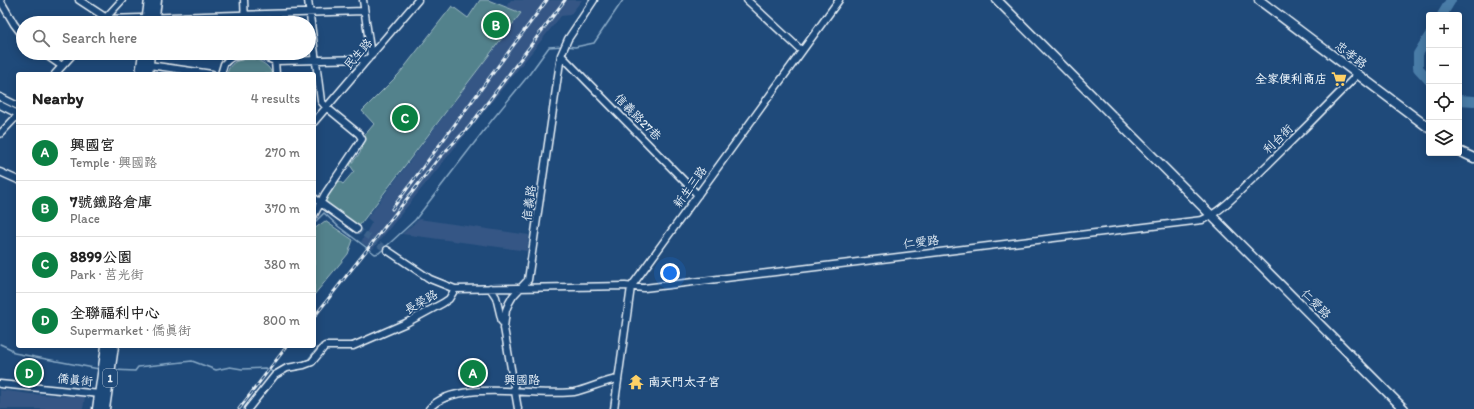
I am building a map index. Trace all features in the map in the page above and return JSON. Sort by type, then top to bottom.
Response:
[{"type":"main road","points":[[149,0],[150,16]]},
{"type":"main road","points":[[151,16],[156,0]]},
{"type":"main road","name":"仁愛路","points":[[997,0],[1404,409]]},
{"type":"main road","name":"忠孝路","points":[[1259,0],[1426,126]]},
{"type":"main road","points":[[140,72],[142,60]]},
{"type":"main road","points":[[148,72],[149,60]]},
{"type":"main road","points":[[1462,152],[1474,158]]},
{"type":"main road","name":"1","points":[[97,409],[106,348]]},
{"type":"main road","name":"1","points":[[104,409],[114,348]]},
{"type":"street","points":[[79,0],[97,16]]},
{"type":"street","points":[[108,16],[122,0]]},
{"type":"street","points":[[244,0],[244,14]]},
{"type":"street","points":[[308,0],[310,16]]},
{"type":"street","points":[[316,60],[370,58],[363,0]]},
{"type":"street","name":"民生路","points":[[316,120],[418,0]]},
{"type":"street","name":"信義路","points":[[518,409],[504,328],[509,303],[513,296],[528,280],[561,55],[568,39],[594,0]]},
{"type":"street","points":[[747,0],[802,50]]},
{"type":"street","name":"新生三路","points":[[614,409],[632,287],[839,0]]},
{"type":"street","points":[[2,1],[16,24]]},
{"type":"street","points":[[213,16],[364,11]]},
{"type":"street","name":"信義路27巷","points":[[561,55],[698,195]]},
{"type":"street","points":[[53,60],[62,66]]},
{"type":"street","points":[[57,72],[68,60]]},
{"type":"street","points":[[222,72],[224,64],[228,60]]},
{"type":"street","points":[[276,72],[275,61],[315,60],[321,100],[326,107],[359,134],[362,140],[325,194],[316,212]]},
{"type":"street","points":[[149,64],[199,72]]},
{"type":"street","name":"利台街","points":[[1212,216],[1285,148],[1357,75]]},
{"type":"street","points":[[0,97],[16,105]]},
{"type":"street","points":[[0,105],[16,113]]},
{"type":"street","points":[[0,134],[16,116]]},
{"type":"street","points":[[0,172],[16,179]]},
{"type":"street","points":[[316,199],[357,229]]},
{"type":"street","name":"仁愛路","points":[[632,287],[644,288],[1202,220],[1212,216]]},
{"type":"street","points":[[386,250],[430,279],[455,289]]},
{"type":"street","name":"長榮路","points":[[248,409],[275,375],[287,368],[312,362],[325,346],[353,346],[406,323],[443,303],[449,298],[455,289],[523,287],[632,287]]},
{"type":"street","points":[[490,288],[496,296],[504,328]]},
{"type":"street","name":"興國路","points":[[429,409],[438,401],[454,394],[515,391],[573,392],[607,381],[618,380]]},
{"type":"street","name":"僑真街","points":[[0,384],[100,394]]},
{"type":"shaded area","points":[[511,0],[582,0],[570,15],[561,16],[372,250],[361,242],[372,222],[367,218],[521,13],[508,8],[507,5]]},
{"type":"shaded area","points":[[419,219],[529,235],[527,251],[402,234]]},
{"type":"shaded area","points":[[0,390],[31,394],[85,397],[83,409],[0,409]]},
{"type":"green space","points":[[480,0],[488,0],[521,13],[359,226],[324,201],[339,181],[343,184],[354,171],[350,165],[360,153],[364,136],[374,124],[362,111],[399,74],[452,6],[468,18]]},
{"type":"green space","points":[[256,60],[267,66],[271,72],[227,72],[233,63],[237,61]]},
{"type":"green space","points":[[325,221],[353,240],[348,254],[316,293],[316,228]]},
{"type":"waterway","points":[[566,46],[575,47],[594,43],[623,0]]},
{"type":"waterway","points":[[1444,12],[1451,0]]},
{"type":"waterway","points":[[1426,41],[1418,54],[1418,68],[1426,77]]},
{"type":"waterway","points":[[316,221],[324,213],[339,227],[375,254],[379,253],[415,220],[549,47],[563,46]]},
{"type":"waterway","points":[[1462,100],[1474,101]]},
{"type":"waterway","points":[[379,332],[417,314]]},
{"type":"waterway","points":[[349,343],[362,339]]},
{"type":"waterway","points":[[306,362],[321,344],[343,343]]},
{"type":"waterway","points":[[0,344],[11,349],[14,353],[99,369]]},
{"type":"waterway","points":[[113,370],[135,371],[138,367],[192,361],[216,370],[230,367],[242,369],[265,368],[273,372],[287,364],[291,364]]},
{"type":"tunnel","points":[[357,229],[387,250]]},
{"type":"railway","points":[[392,209],[547,0]]},
{"type":"railway","points":[[316,314],[439,158],[469,127],[565,0]]},
{"type":"railway","points":[[239,409],[285,348]]},
{"type":"place","name":"7號鐵路倉庫","points":[[496,25]]},
{"type":"place","name":"全家便利商店","points":[[1339,79]]},
{"type":"place","name":"8899公園","points":[[405,118]]},
{"type":"place","name":"全聯福利中心","points":[[29,373]]},
{"type":"place","name":"興國宮","points":[[473,373]]},
{"type":"place","name":"南天門太子宮","points":[[636,382]]}]
